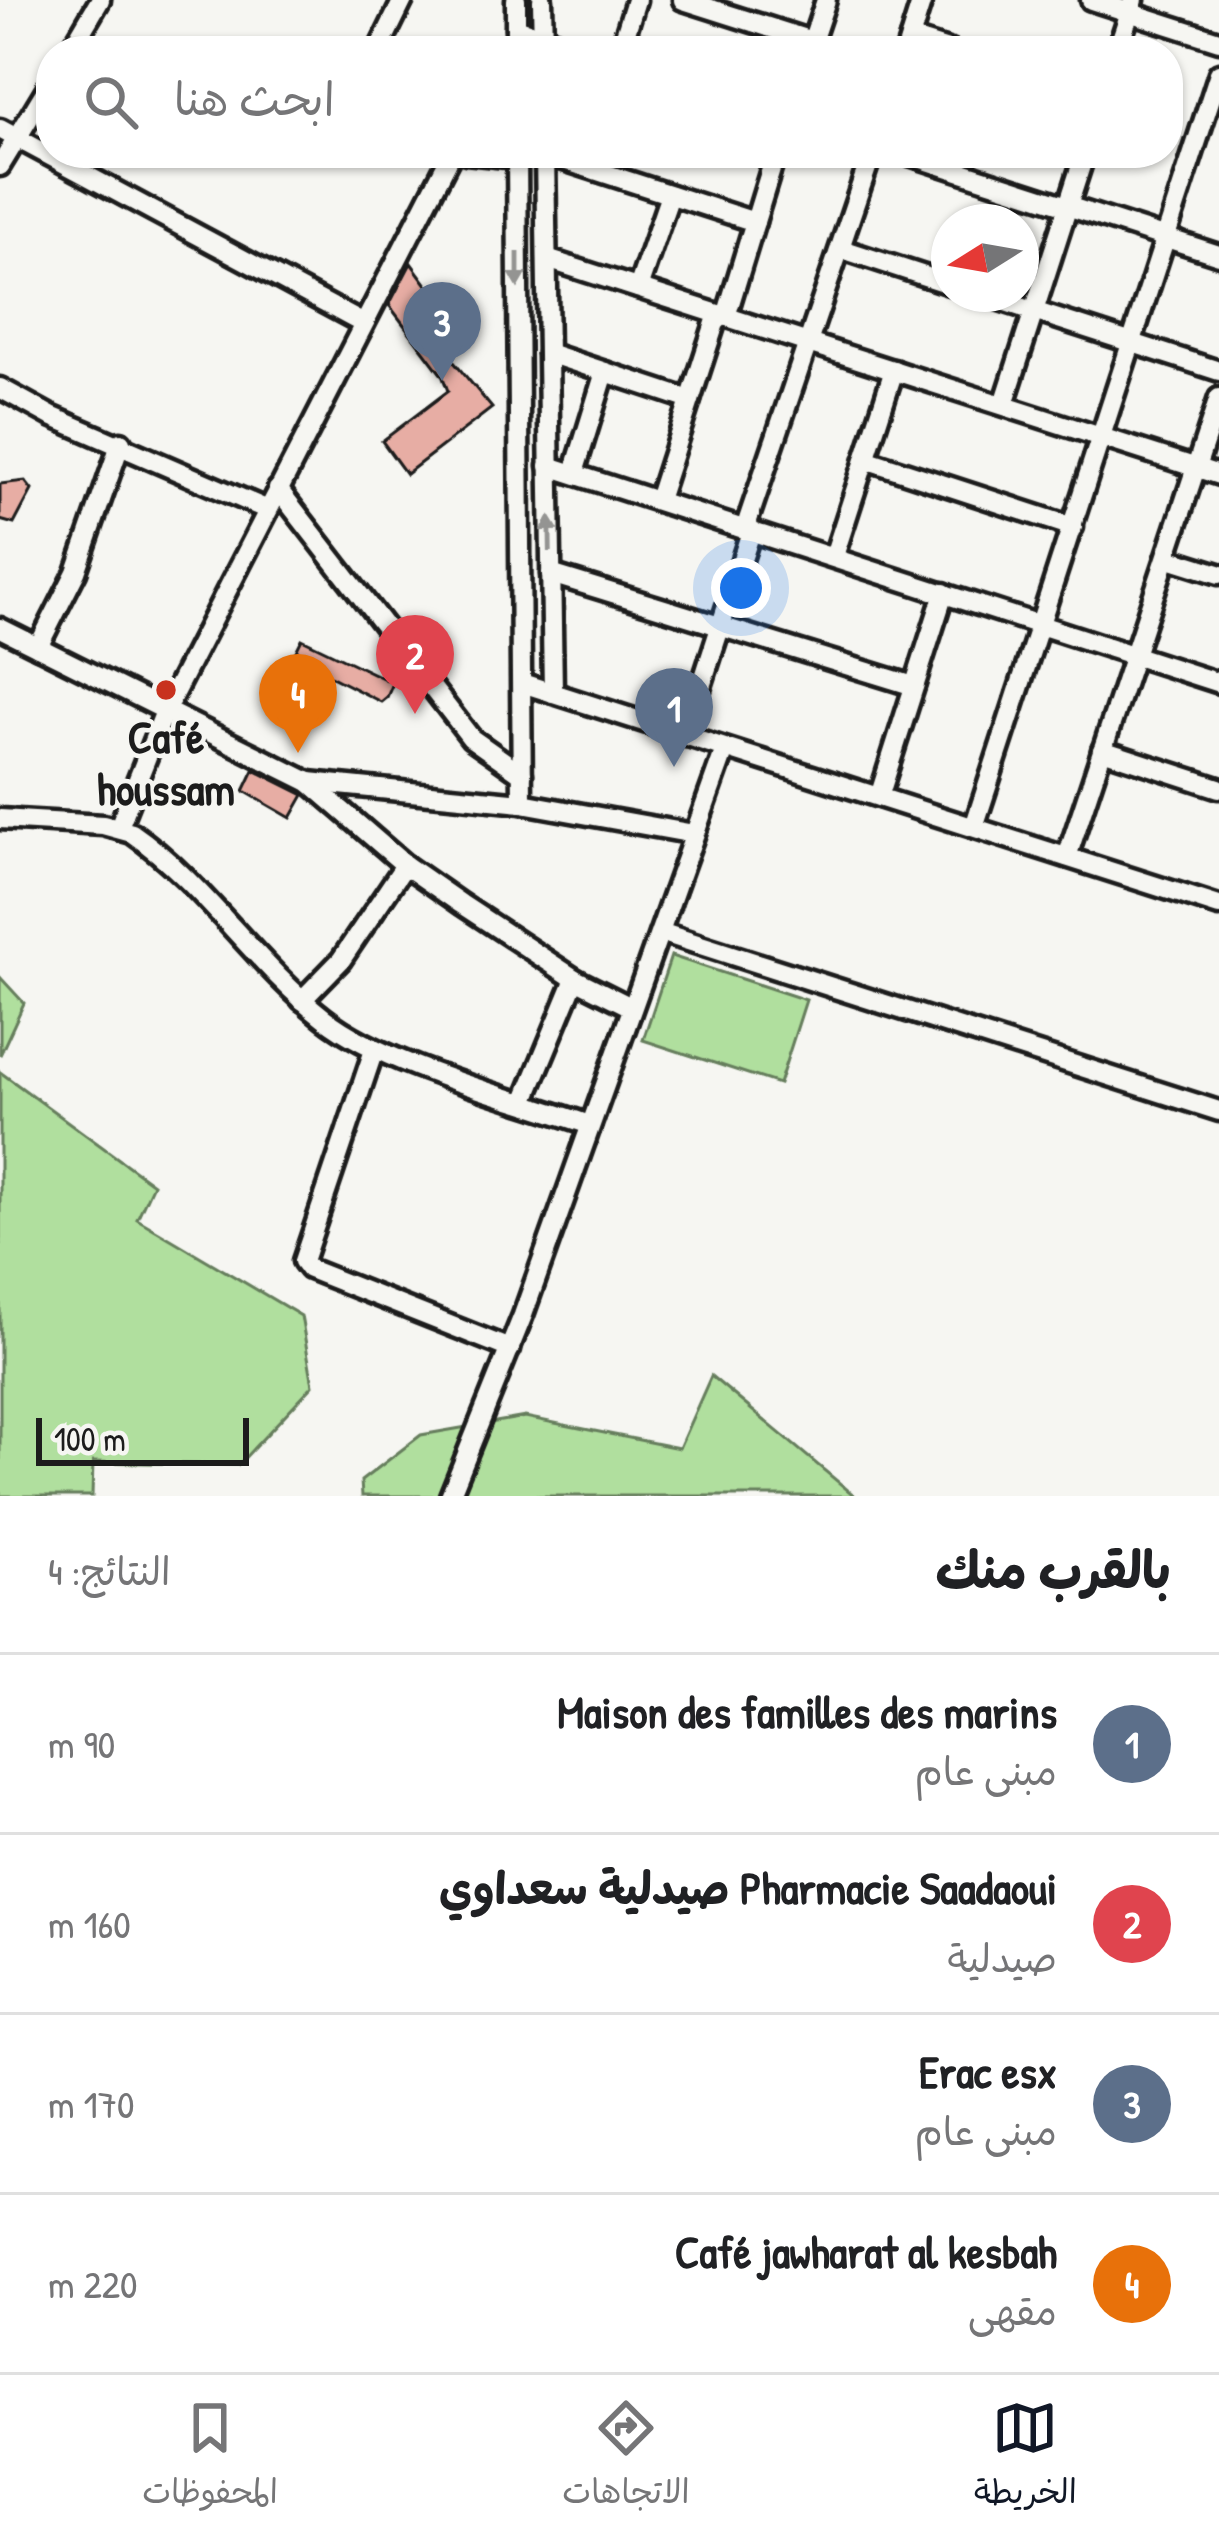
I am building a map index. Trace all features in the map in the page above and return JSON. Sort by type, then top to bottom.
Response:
[{"type":"street","points":[[79,36],[100,0]]},
{"type":"street","points":[[385,36],[403,0]]},
{"type":"street","points":[[515,0],[516,36]]},
{"type":"street","points":[[542,0],[543,36]]},
{"type":"street","points":[[625,36],[636,0]]},
{"type":"street","points":[[683,0],[730,7],[789,36]]},
{"type":"street","points":[[813,36],[826,0]]},
{"type":"street","points":[[911,36],[922,0]]},
{"type":"street","points":[[1091,0],[1132,6],[1219,41]]},
{"type":"street","points":[[1122,36],[1132,6]]},
{"type":"street","points":[[516,28],[529,36]]},
{"type":"street","points":[[974,827],[1219,74]]},
{"type":"street","points":[[0,166],[9,133],[36,100]]},
{"type":"street","points":[[9,133],[36,148]]},
{"type":"street","points":[[74,168],[362,323]]},
{"type":"street","points":[[119,827],[165,711],[444,168]]},
{"type":"street","points":[[517,168],[522,802]]},
{"type":"street","points":[[545,168],[553,693]]},
{"type":"street","points":[[606,168],[754,222]]},
{"type":"street","points":[[658,500],[771,168]]},
{"type":"street","points":[[686,736],[748,529],[867,168]]},
{"type":"street","points":[[949,168],[1219,255]]},
{"type":"street","points":[[1039,296],[1080,168]]},
{"type":"street","points":[[638,288],[670,195]]},
{"type":"street","points":[[842,249],[931,278]]},
{"type":"street","points":[[547,259],[1219,475]]},
{"type":"street","points":[[1004,404],[1034,312]]},
{"type":"street","points":[[1037,312],[1219,370]]},
{"type":"street","points":[[548,353],[690,400]]},
{"type":"street","points":[[834,556],[894,370]]},
{"type":"street","points":[[574,473],[605,372]]},
{"type":"street","points":[[0,388],[51,416],[121,442],[268,510]]},
{"type":"street","points":[[1067,857],[1219,398]]},
{"type":"street","points":[[38,647],[76,572],[121,442]]},
{"type":"street","points":[[866,459],[1073,527]]},
{"type":"street","points":[[549,466],[1219,683]]},
{"type":"street","points":[[278,489],[471,738],[522,774]]},
{"type":"street","points":[[1168,558],[1219,574]]},
{"type":"street","points":[[551,574],[914,686]]},
{"type":"street","points":[[879,796],[944,592]]},
{"type":"street","points":[[0,628],[309,782],[405,865],[575,979],[631,1007]]},
{"type":"street","points":[[522,683],[1219,906]]},
{"type":"street","points":[[450,1496],[510,1349],[725,749]]},
{"type":"street","points":[[1102,750],[1219,788]]},
{"type":"street","points":[[309,782],[522,802],[694,834]]},
{"type":"street","points":[[0,818],[119,827],[156,853],[302,1000],[373,1053],[587,1124]]},
{"type":"street","points":[[302,1000],[341,960],[405,865]]},
{"type":"street","points":[[660,932],[1219,1111]]},
{"type":"street","points":[[524,1102],[575,979]]},
{"type":"street","points":[[373,1053],[304,1261],[309,1270],[510,1349]]},
{"type":"green space","points":[[671,956],[806,1000],[779,1084],[643,1040]]},
{"type":"green space","points":[[0,977],[24,1003],[0,1055]]},
{"type":"green space","points":[[0,1072],[153,1184],[137,1219],[301,1316],[313,1385],[238,1465],[93,1462],[92,1496],[0,1496]]},
{"type":"green space","points":[[711,1376],[855,1496],[362,1496],[361,1481],[421,1435],[525,1417],[679,1448]]},
{"type":"building","points":[[411,263],[464,335],[444,350],[492,408],[406,474],[382,441],[448,391],[442,375],[389,305]]},
{"type":"building","points":[[25,481],[32,490],[14,524],[0,520],[0,484]]},
{"type":"building","points":[[302,639],[393,683],[387,697],[381,702],[293,657]]},
{"type":"building","points":[[254,770],[304,795],[291,818],[244,791]]},
{"type":"place","name":"Erac esx","points":[[442,381]]},
{"type":"place","name":"Café houssam","points":[[166,690]]},
{"type":"place","name":"Pharmacie Saadaoui صيدلية سعداوي","points":[[415,714]]},
{"type":"place","name":"Café jawharat al kesbah","points":[[298,753]]},
{"type":"place","name":"Maison des familles des marins","points":[[674,767]]}]
